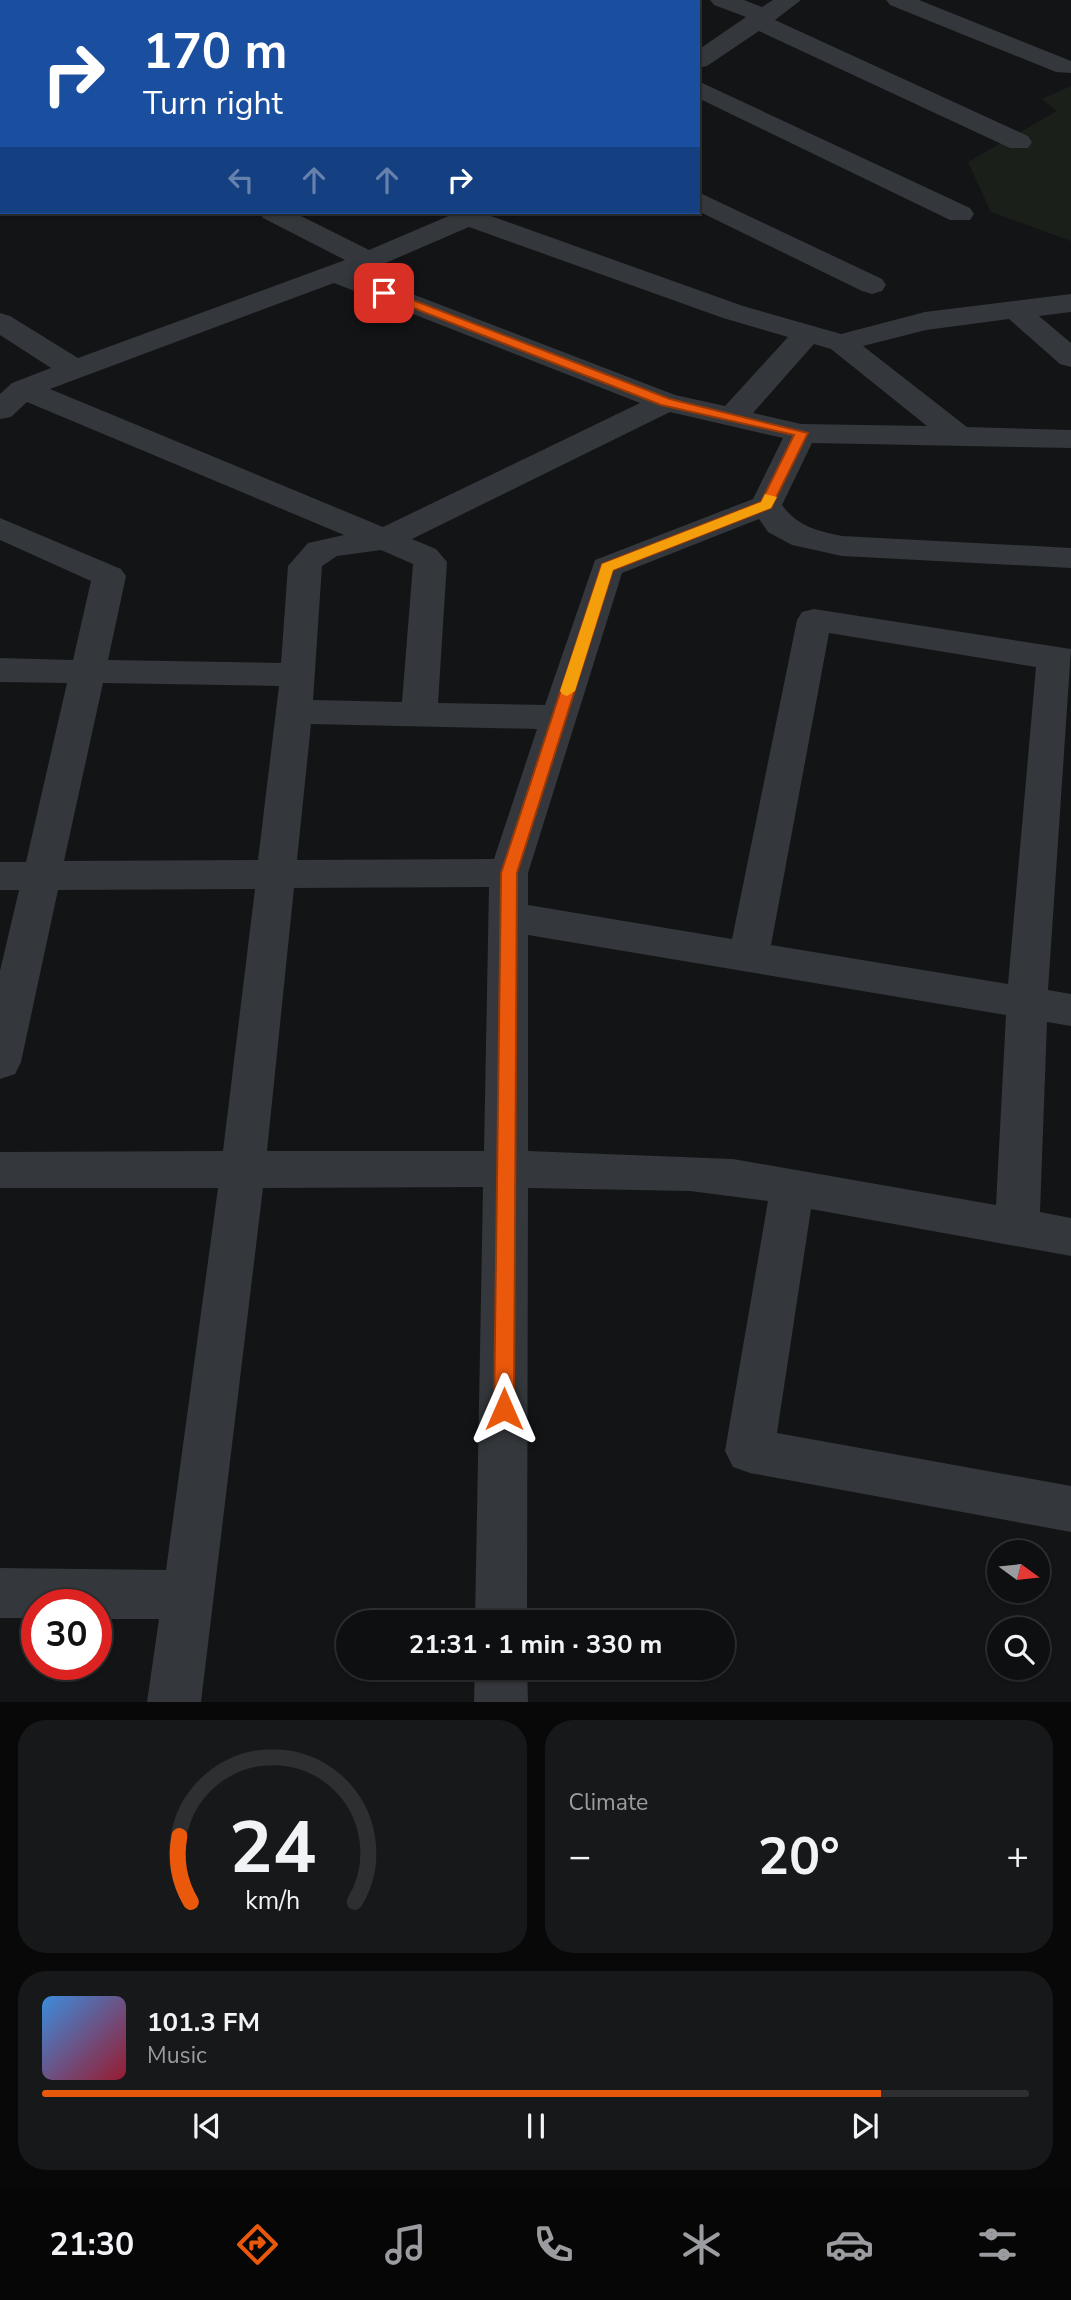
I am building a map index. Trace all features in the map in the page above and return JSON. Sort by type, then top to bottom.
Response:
[{"type":"street","points":[[722,0],[1018,142]]},
{"type":"street","points":[[700,60],[789,0]]},
{"type":"street","points":[[898,0],[1065,67]]},
{"type":"street","points":[[700,89],[960,214]]},
{"type":"street","points":[[700,201],[872,285]]},
{"type":"street","points":[[277,214],[368,261]]},
{"type":"street","points":[[11,399],[75,370],[368,261],[475,215],[733,313],[841,343],[956,434]]},
{"type":"street","points":[[333,273],[666,402],[802,433],[956,434],[1071,439]]},
{"type":"street","points":[[841,343],[925,321],[1071,303]]},
{"type":"street","points":[[1015,310],[1071,358]]},
{"type":"street","points":[[0,322],[75,370]]},
{"type":"street","points":[[732,417],[807,334]]},
{"type":"street","points":[[11,399],[424,556],[430,562],[419,715]]},
{"type":"street","points":[[174,1702],[243,1169],[273,874],[296,693],[305,566],[311,555],[324,548],[382,540],[666,402]]},
{"type":"street","points":[[501,1610],[509,873],[607,567],[766,505],[802,433]]},
{"type":"street","points":[[766,505],[780,525],[804,538],[842,546],[1071,558]]},
{"type":"street","points":[[0,528],[108,576],[0,1062]]},
{"type":"street","points":[[749,956],[814,620],[1063,659],[1027,1003],[1017,1226]]},
{"type":"street","points":[[0,670],[87,671],[296,693],[419,715],[559,717]]},
{"type":"street","points":[[0,876],[509,873]]},
{"type":"street","points":[[509,917],[1071,1010]]},
{"type":"street","points":[[0,1170],[506,1169],[690,1173],[792,1188],[1071,1237]]},
{"type":"street","points":[[792,1188],[750,1451],[1071,1509]]},
{"type":"street","points":[[0,1593],[188,1595]]},
{"type":"street","points":[[500,1702],[501,1680]]},
{"type":"shaded area","points":[[1071,86],[1071,241],[991,212],[968,162],[1057,111],[1042,99]]},
{"type":"slow traffic","points":[[567,691],[607,567],[766,505],[770,497]]},
{"type":"route","points":[[384,293],[666,402],[802,433],[766,505],[607,567],[509,873],[504,1409]]}]
